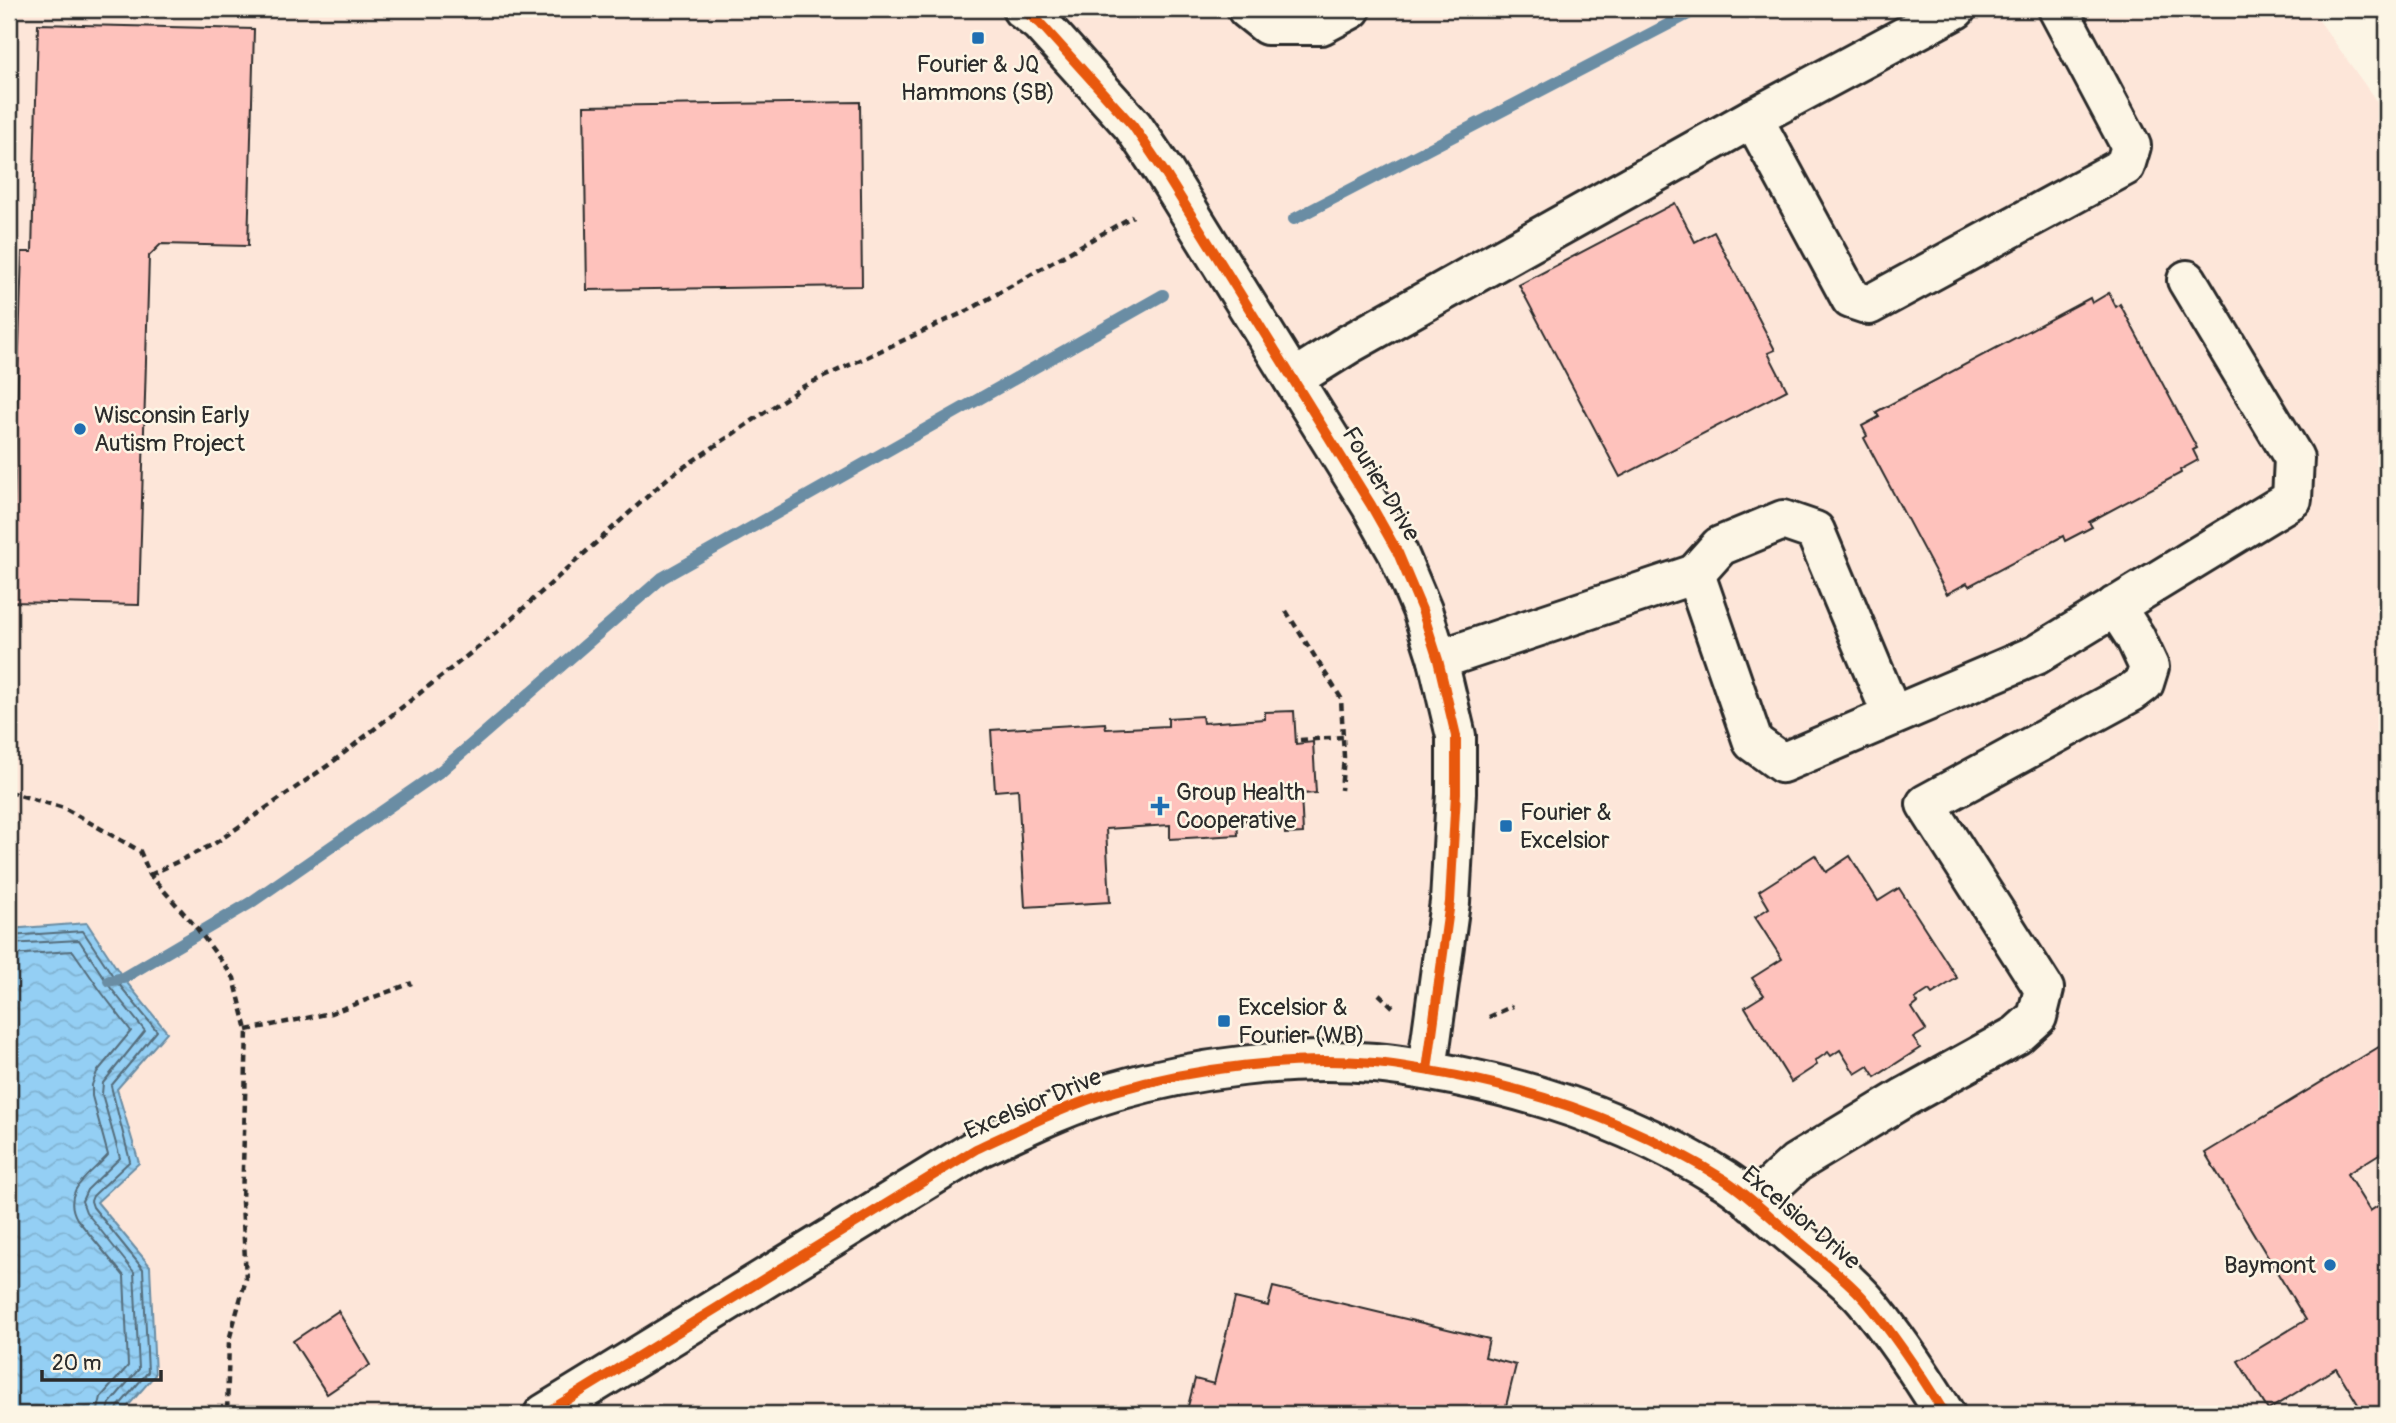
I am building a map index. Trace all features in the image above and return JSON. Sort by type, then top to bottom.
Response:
[{"type":"street","name":"Fourier Drive","points":[[1021,9],[1040,23],[1133,126],[1165,173],[1398,553],[1422,610],[1438,660],[1456,736],[1450,902],[1427,1070]]},
{"type":"street","points":[[1247,9],[1267,25],[1321,25],[1351,9]]},
{"type":"street","points":[[1293,379],[1349,344],[1753,118],[1956,9]]},
{"type":"street","points":[[1753,118],[1851,299],[1869,305],[2125,166],[2131,146],[2058,9]]},
{"type":"street","points":[[1695,574],[1753,742],[1782,763],[2036,654],[2292,499],[2294,458],[2188,280]]},
{"type":"street","points":[[1438,660],[1695,574],[1720,546],[1783,520],[1815,531],[1892,715]]},
{"type":"street","points":[[1753,1203],[1796,1163],[1905,1097],[2017,1035],[2037,1017],[2044,989],[1926,804],[2132,692],[2144,682],[2148,667],[2135,637],[2115,606]]},
{"type":"street","name":"Excelsior Drive","points":[[544,1414],[976,1149],[1042,1118],[1114,1091],[1176,1077],[1318,1060],[1376,1063],[1427,1070],[1550,1098],[1660,1142],[1728,1182],[1864,1299],[1911,1361],[1945,1414]]},
{"type":"path","points":[[150,875],[214,844],[330,764],[496,633],[669,477],[804,386],[969,310],[1133,216]]},
{"type":"path","points":[[1286,611],[1341,698],[1344,737],[1341,790]]},
{"type":"path","points":[[1300,740],[1344,737]]},
{"type":"path","points":[[9,792],[64,808],[140,851],[150,875],[234,978],[247,1030],[242,1202],[246,1279],[229,1340],[227,1414]]},
{"type":"path","points":[[247,1030],[331,1013],[412,983]]},
{"type":"path","points":[[1379,994],[1395,1009]]},
{"type":"path","points":[[1489,1017],[1513,1006]]},
{"type":"shaded area","points":[[9,9],[2311,9],[2387,116],[2387,1414],[9,1414]]},
{"type":"water","points":[[87,923],[123,978],[167,1032],[117,1089],[139,1163],[97,1202],[150,1266],[155,1375],[121,1414],[9,1414],[9,929]]},
{"type":"building","name":"Wisconsin Early Autism Project","points":[[38,24],[254,29],[248,246],[161,244],[149,256],[139,605],[11,602],[22,252],[32,252]]},
{"type":"building","points":[[860,102],[862,286],[587,290],[584,106]]},
{"type":"building","points":[[1675,203],[1695,242],[1714,232],[1775,350],[1768,353],[1787,390],[1620,477],[1519,285]]},
{"type":"building","points":[[2109,293],[2116,307],[2120,304],[2197,448],[2193,450],[2198,460],[2180,470],[2181,473],[2089,522],[2092,527],[2065,541],[2063,536],[1969,586],[1967,583],[1947,594],[1864,438],[1867,436],[1862,426],[1879,417],[1876,412],[2090,298],[2092,303]]},
{"type":"building","name":"Group Health Cooperative","points":[[1294,711],[1296,744],[1313,742],[1316,793],[1301,794],[1303,833],[1285,834],[1284,818],[1237,821],[1238,835],[1170,839],[1170,825],[1106,829],[1110,902],[1025,907],[1018,789],[995,791],[991,730],[1105,723],[1106,729],[1168,726],[1168,718],[1202,716],[1203,723],[1265,719],[1265,712]]},
{"type":"building","points":[[1815,855],[1826,872],[1850,856],[1878,901],[1899,888],[1957,978],[1932,994],[1929,990],[1915,999],[1918,1003],[1912,1008],[1926,1030],[1913,1038],[1920,1048],[1875,1077],[1868,1066],[1855,1074],[1840,1050],[1831,1056],[1828,1052],[1815,1061],[1817,1065],[1791,1082],[1745,1007],[1764,995],[1752,978],[1782,959],[1755,917],[1769,908],[1759,891]]},
{"type":"building","name":"Baymont","points":[[2387,1042],[2387,1149],[2347,1174],[2370,1211],[2387,1200],[2387,1414],[2364,1414],[2336,1368],[2268,1410],[2238,1361],[2306,1320],[2205,1153]]},
{"type":"building","points":[[1273,1287],[1489,1339],[1485,1357],[1516,1365],[1504,1414],[1186,1414],[1195,1379],[1214,1384],[1235,1298],[1268,1306]]},
{"type":"building","points":[[338,1311],[370,1365],[327,1394],[293,1341]]},
{"type":"waterway","points":[[1294,219],[1698,9]]},
{"type":"waterway","points":[[109,981],[123,978],[250,903],[442,770],[662,578],[1163,295]]},
{"type":"cycle path","points":[[1022,9],[1040,23],[1133,126],[1165,173],[1371,505],[1398,553],[1422,610],[1438,660],[1456,736],[1450,902],[1427,1070]]},
{"type":"cycle path","points":[[544,1414],[976,1149],[1027,1125],[1097,1097],[1145,1083],[1210,1070],[1311,1061],[1405,1067],[1528,1093],[1629,1129],[1694,1161],[1743,1193],[1857,1292],[1897,1341],[1945,1414]]},
{"type":"place","name":"Fourier & JQ Hammons (SB)","points":[[978,38]]},
{"type":"place","name":"Wisconsin Early Autism Project","points":[[80,429]]},
{"type":"place","name":"Group Health Cooperative","points":[[1160,806]]},
{"type":"place","name":"Fourier & Excelsior","points":[[1506,826]]},
{"type":"place","name":"Excelsior & Fourier (WB)","points":[[1224,1021]]},
{"type":"place","name":"Baymont","points":[[2330,1265]]}]
